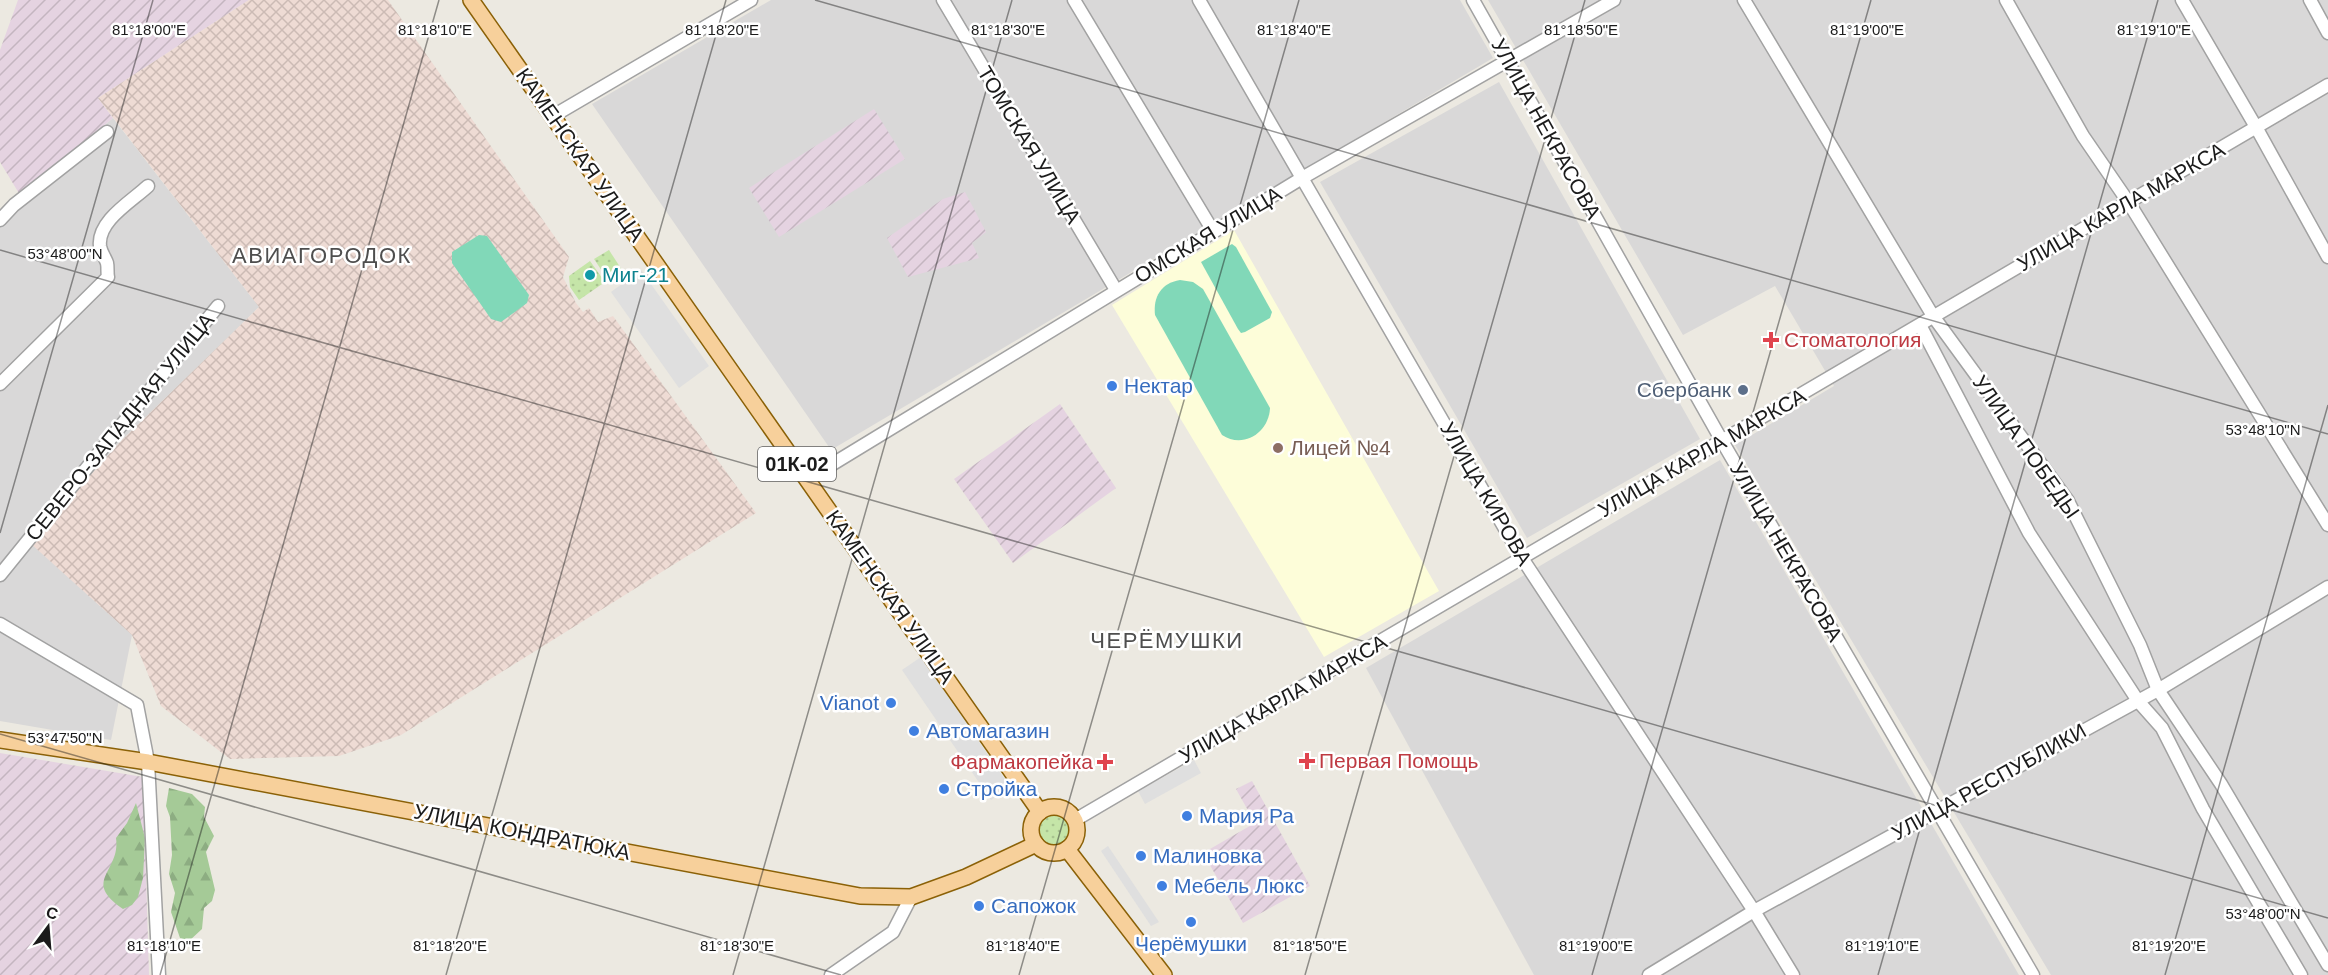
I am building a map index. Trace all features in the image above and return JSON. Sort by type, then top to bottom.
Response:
[{"type":"main road","name":"КАМЕНСКАЯ УЛИЦА","points":[[471,0],[1040,812]]},
{"type":"main road","name":"УЛИЦА КОНДРАТЮКА","points":[[0,740],[148,762],[860,896],[911,897],[966,876],[1036,844]]},
{"type":"main road","points":[[1052,807],[1060,807],[1071,814],[1075,820],[1077,833],[1072,845],[1067,849],[1061,852],[1047,852],[1036,844],[1031,831],[1035,817],[1040,812],[1052,807]]},
{"type":"main road","points":[[1067,849],[1164,975]]},
{"type":"street","points":[[553,116],[752,0]]},
{"type":"street","name":"ТОМСКАЯ УЛИЦА","points":[[943,0],[1116,290]]},
{"type":"street","points":[[1074,0],[1213,231]]},
{"type":"street","name":"УЛИЦА КИРОВА","points":[[1199,0],[1522,558],[1754,910],[1793,975]]},
{"type":"street","name":"УЛИЦА НЕКРАСОВА","points":[[1473,0],[1722,441],[2033,975]]},
{"type":"street","name":"ОМСКАЯ УЛИЦА","points":[[808,479],[1302,178],[1614,0]]},
{"type":"street","name":"УЛИЦА ПОБЕДЫ","points":[[1744,0],[1933,316],[2068,501],[2140,645],[2158,690],[2221,784],[2328,965]]},
{"type":"street","points":[[2006,0],[2082,136],[2129,203],[2328,525]]},
{"type":"street","points":[[2182,0],[2328,257]]},
{"type":"street","points":[[2310,0],[2328,33]]},
{"type":"street","name":"УЛИЦА КАРЛА МАРКСА","points":[[1075,820],[2328,85]]},
{"type":"street","points":[[0,220],[14,205],[107,132]]},
{"type":"street","points":[[0,384],[108,277],[107,263],[102,256],[99,244],[102,232],[109,220],[148,186]]},
{"type":"street","name":"СЕВЕРО-ЗАПАДНАЯ УЛИЦА","points":[[0,575],[218,306]]},
{"type":"street","points":[[1920,325],[2029,533],[2138,701],[2162,728],[2214,828],[2301,975]]},
{"type":"street","name":"УЛИЦА РЕСПУБЛИКИ","points":[[1649,975],[1754,910],[2158,690],[2328,588]]},
{"type":"street","points":[[0,624],[137,705],[148,762],[159,975]]},
{"type":"street","points":[[831,975],[893,932],[911,897]]},
{"type":"shaded area","points":[[18,0],[249,0],[98,98],[113,118],[20,195],[0,162],[0,50]]},
{"type":"shaded area","points":[[249,0],[388,0],[569,257],[563,277],[576,303],[583,312],[589,308],[598,322],[613,316],[756,513],[401,735],[339,756],[230,759],[161,706],[132,635],[30,543],[119,443],[259,307],[98,98]]},
{"type":"shaded area","points":[[771,0],[1460,0],[1493,58],[831,450],[592,104]]},
{"type":"shaded area","points":[[1488,0],[2328,0],[2328,975],[2051,975],[1735,445],[1834,386],[1775,286],[1683,335]]},
{"type":"shaded area","points":[[1499,82],[1700,439],[1527,538],[1320,182]]},
{"type":"shaded area","points":[[874,109],[905,159],[779,237],[749,188]]},
{"type":"shaded area","points":[[113,118],[259,307],[119,443],[30,542],[132,635],[111,740],[0,721],[0,212]]},
{"type":"shaded area","points":[[965,192],[986,232],[972,243],[979,258],[908,277],[887,238],[943,199]]},
{"type":"shaded area","name":"Лицей №4","points":[[1234,230],[1439,591],[1324,657],[1112,305]]},
{"type":"shaded area","points":[[641,270],[709,366],[679,388],[611,292]]},
{"type":"shaded area","points":[[1060,404],[1116,488],[1013,563],[954,479]]},
{"type":"shaded area","points":[[1720,460],[2019,975],[1534,975],[1366,668]]},
{"type":"shaded area","points":[[921,657],[1010,787],[991,800],[902,670]]},
{"type":"shaded area","points":[[0,753],[143,777],[149,975],[0,975]]},
{"type":"shaded area","points":[[1194,760],[1201,773],[1145,804],[1138,791]]},
{"type":"shaded area","points":[[1252,781],[1310,886],[1243,923],[1203,853],[1255,823],[1236,789]]},
{"type":"shaded area","points":[[1108,846],[1159,922],[1151,926],[1101,851]]},
{"type":"green space","points":[[479,235],[487,236],[529,295],[527,303],[501,322],[491,319],[452,263],[452,252]]},
{"type":"green space","points":[[1232,244],[1236,247],[1272,312],[1270,318],[1241,333],[1201,262]]},
{"type":"green space","points":[[609,250],[622,270],[608,280],[594,259]]},
{"type":"green space","points":[[590,261],[605,282],[579,300],[570,287],[569,276]]},
{"type":"green space","points":[[1180,280],[1193,282],[1203,289],[1270,408],[1265,425],[1254,436],[1238,440],[1222,435],[1155,315],[1155,302],[1160,292],[1168,284]]},
{"type":"green space","points":[[169,788],[192,794],[205,807],[204,817],[214,836],[206,852],[215,890],[212,901],[204,908],[202,929],[188,942],[180,938],[171,912],[175,893],[169,874],[172,855],[170,817],[166,806]]},
{"type":"green space","points":[[136,803],[145,838],[143,878],[138,897],[132,905],[123,909],[111,899],[105,890],[104,883],[116,850],[116,838],[127,823]]},
{"type":"green space","points":[[1055,810],[1063,811],[1069,816],[1074,822],[1074,838],[1069,844],[1063,849],[1055,850],[1047,849],[1041,844],[1036,838],[1035,830],[1036,822],[1041,816],[1047,811]]},
{"type":"place","name":"Миг-21","points":[[590,275]]},
{"type":"place","name":"Стоматология","points":[[1771,340]]},
{"type":"place","name":"Нектар","points":[[1112,386]]},
{"type":"place","name":"Сбербанк","points":[[1743,390]]},
{"type":"place","name":"Лицей №4","points":[[1278,448]]},
{"type":"place","name":"Vianot","points":[[891,703]]},
{"type":"place","name":"Автомагазин","points":[[914,731]]},
{"type":"place","name":"Первая Помощь","points":[[1307,761]]},
{"type":"place","name":"Фармакопейка","points":[[1105,762]]},
{"type":"place","name":"Стройка","points":[[944,789]]},
{"type":"place","name":"Мария Ра","points":[[1187,816]]},
{"type":"place","name":"Малиновка","points":[[1141,856]]},
{"type":"place","name":"Мебель Люкс","points":[[1162,886]]},
{"type":"place","name":"Сапожок","points":[[979,906]]},
{"type":"place","name":"Черёмушки","points":[[1191,922]]},
{"type":"district","name":"АВИАГОРОДОК","points":[[322,255]]},
{"type":"district","name":"ЧЕРЁМУШКИ","points":[[1167,640]]}]
